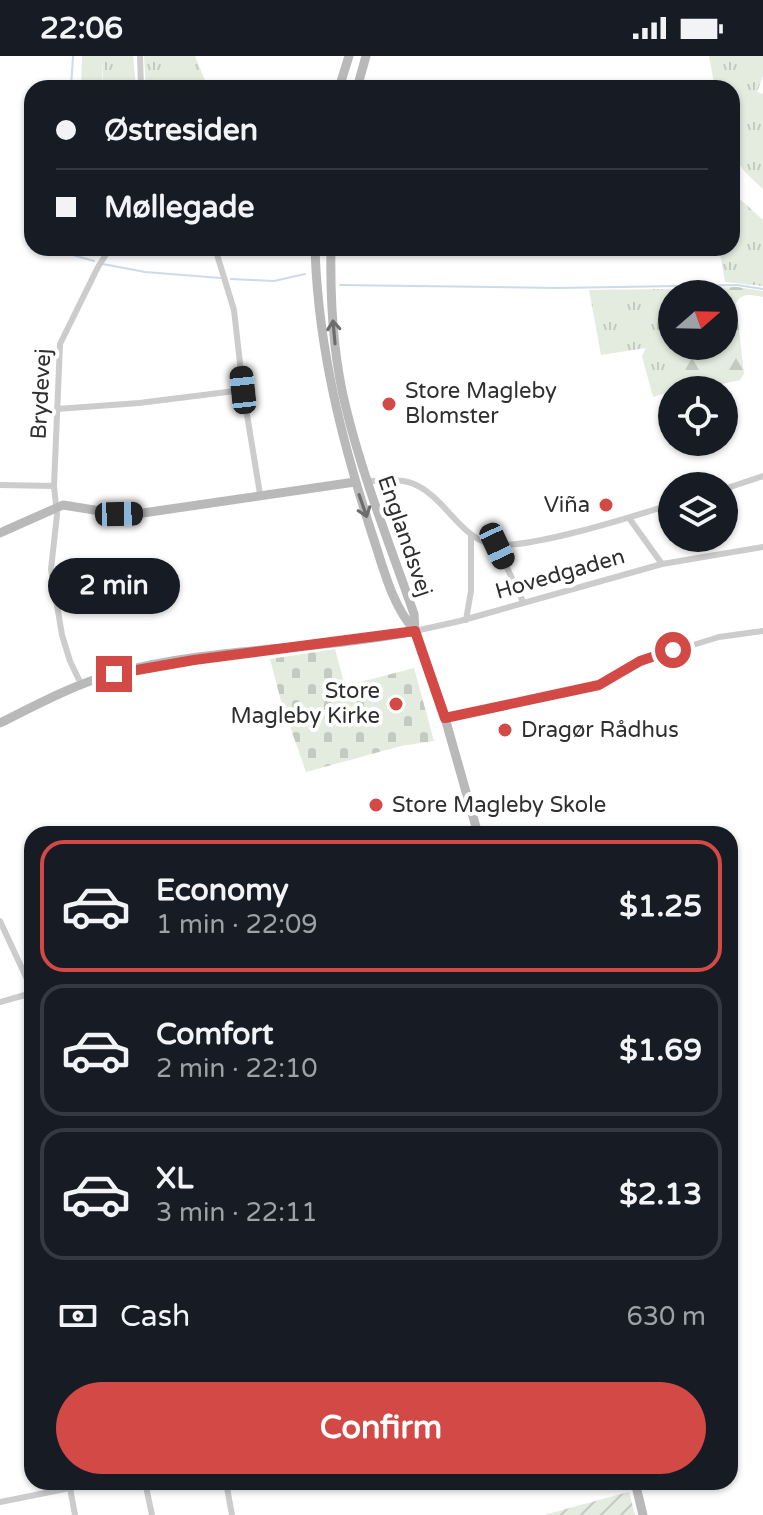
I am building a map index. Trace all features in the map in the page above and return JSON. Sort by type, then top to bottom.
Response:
[{"type":"main road","points":[[342,80],[349,56]]},
{"type":"main road","points":[[359,80],[366,56]]},
{"type":"main road","name":"Englandsvej","points":[[315,256],[316,285],[334,404],[355,482],[392,593],[401,616],[415,631]]},
{"type":"main road","name":"Englandsvej","points":[[331,256],[330,285],[342,390],[366,481],[414,614],[415,631]]},
{"type":"main road","points":[[0,533],[56,506],[73,505],[136,514],[355,482]]},
{"type":"main road","points":[[0,723],[81,684],[114,674],[153,666],[415,631],[445,718],[476,826]]},
{"type":"main road","points":[[637,1490],[643,1515]]},
{"type":"street","points":[[140,56],[141,80]]},
{"type":"street","name":"Brydevej","points":[[81,684],[62,635],[52,583],[60,344],[105,256]]},
{"type":"street","points":[[217,256],[234,310],[260,494]]},
{"type":"street","points":[[57,409],[243,390]]},
{"type":"street","points":[[738,484],[763,476]]},
{"type":"street","points":[[366,481],[401,481],[416,485],[443,506],[471,535],[497,546],[579,531],[658,509]]},
{"type":"street","points":[[0,485],[54,486]]},
{"type":"street","points":[[629,518],[662,564]]},
{"type":"street","points":[[466,620],[471,591],[471,535]]},
{"type":"street","points":[[497,546],[523,602]]},
{"type":"street","name":"Hovedgaden","points":[[415,631],[466,620],[662,564],[763,547]]},
{"type":"street","points":[[445,718],[599,685],[640,661],[673,650],[719,637],[763,631]]},
{"type":"street","points":[[0,921],[24,968]]},
{"type":"street","points":[[0,1002],[24,994]]},
{"type":"street","points":[[0,1502],[60,1490]]},
{"type":"street","points":[[70,1490],[75,1515]]},
{"type":"street","points":[[147,1490],[152,1515]]},
{"type":"street","points":[[227,1490],[232,1515]]},
{"type":"green space","points":[[82,56],[103,56],[102,80],[81,80]]},
{"type":"green space","points":[[103,56],[133,56],[135,80],[103,80]]},
{"type":"green space","points":[[144,56],[195,56],[205,80],[146,80]]},
{"type":"green space","points":[[709,56],[763,56],[763,76],[757,92],[763,94],[763,189],[740,165],[740,80],[714,80]]},
{"type":"green space","points":[[740,199],[763,220],[763,286],[725,280],[720,256],[740,256]]},
{"type":"green space","points":[[738,287],[763,291],[763,297],[744,296],[738,300]]},
{"type":"green space","points":[[658,289],[658,360],[684,360],[688,376],[658,376],[658,395],[653,397],[642,356],[646,348],[601,355],[589,290]]},
{"type":"green space","points":[[738,321],[744,374],[740,380],[738,376],[688,376],[683,360],[738,360]]},
{"type":"green space","points":[[335,649],[345,686],[414,668],[434,741],[401,746],[306,772],[270,659]]},
{"type":"green space","points":[[629,1492],[635,1515],[544,1515],[621,1494]]},
{"type":"waterway","points":[[72,80],[73,56]]},
{"type":"waterway","points":[[76,256],[94,261]]},
{"type":"waterway","points":[[103,264],[145,272],[221,278]]},
{"type":"waterway","points":[[231,279],[274,281],[305,274]]},
{"type":"waterway","points":[[340,285],[558,288],[737,285],[763,289]]},
{"type":"place","name":"Store Magleby Blomster","points":[[389,404]]},
{"type":"place","name":"Viña","points":[[606,505]]},
{"type":"place","name":"Store Magleby Kirke","points":[[396,704]]},
{"type":"place","name":"Dragør Rådhus","points":[[505,730]]},
{"type":"place","name":"Store Magleby Skole","points":[[376,805]]},
{"type":"route","points":[[114,674],[194,660],[415,631],[445,718],[599,685],[640,661],[673,650]]}]
